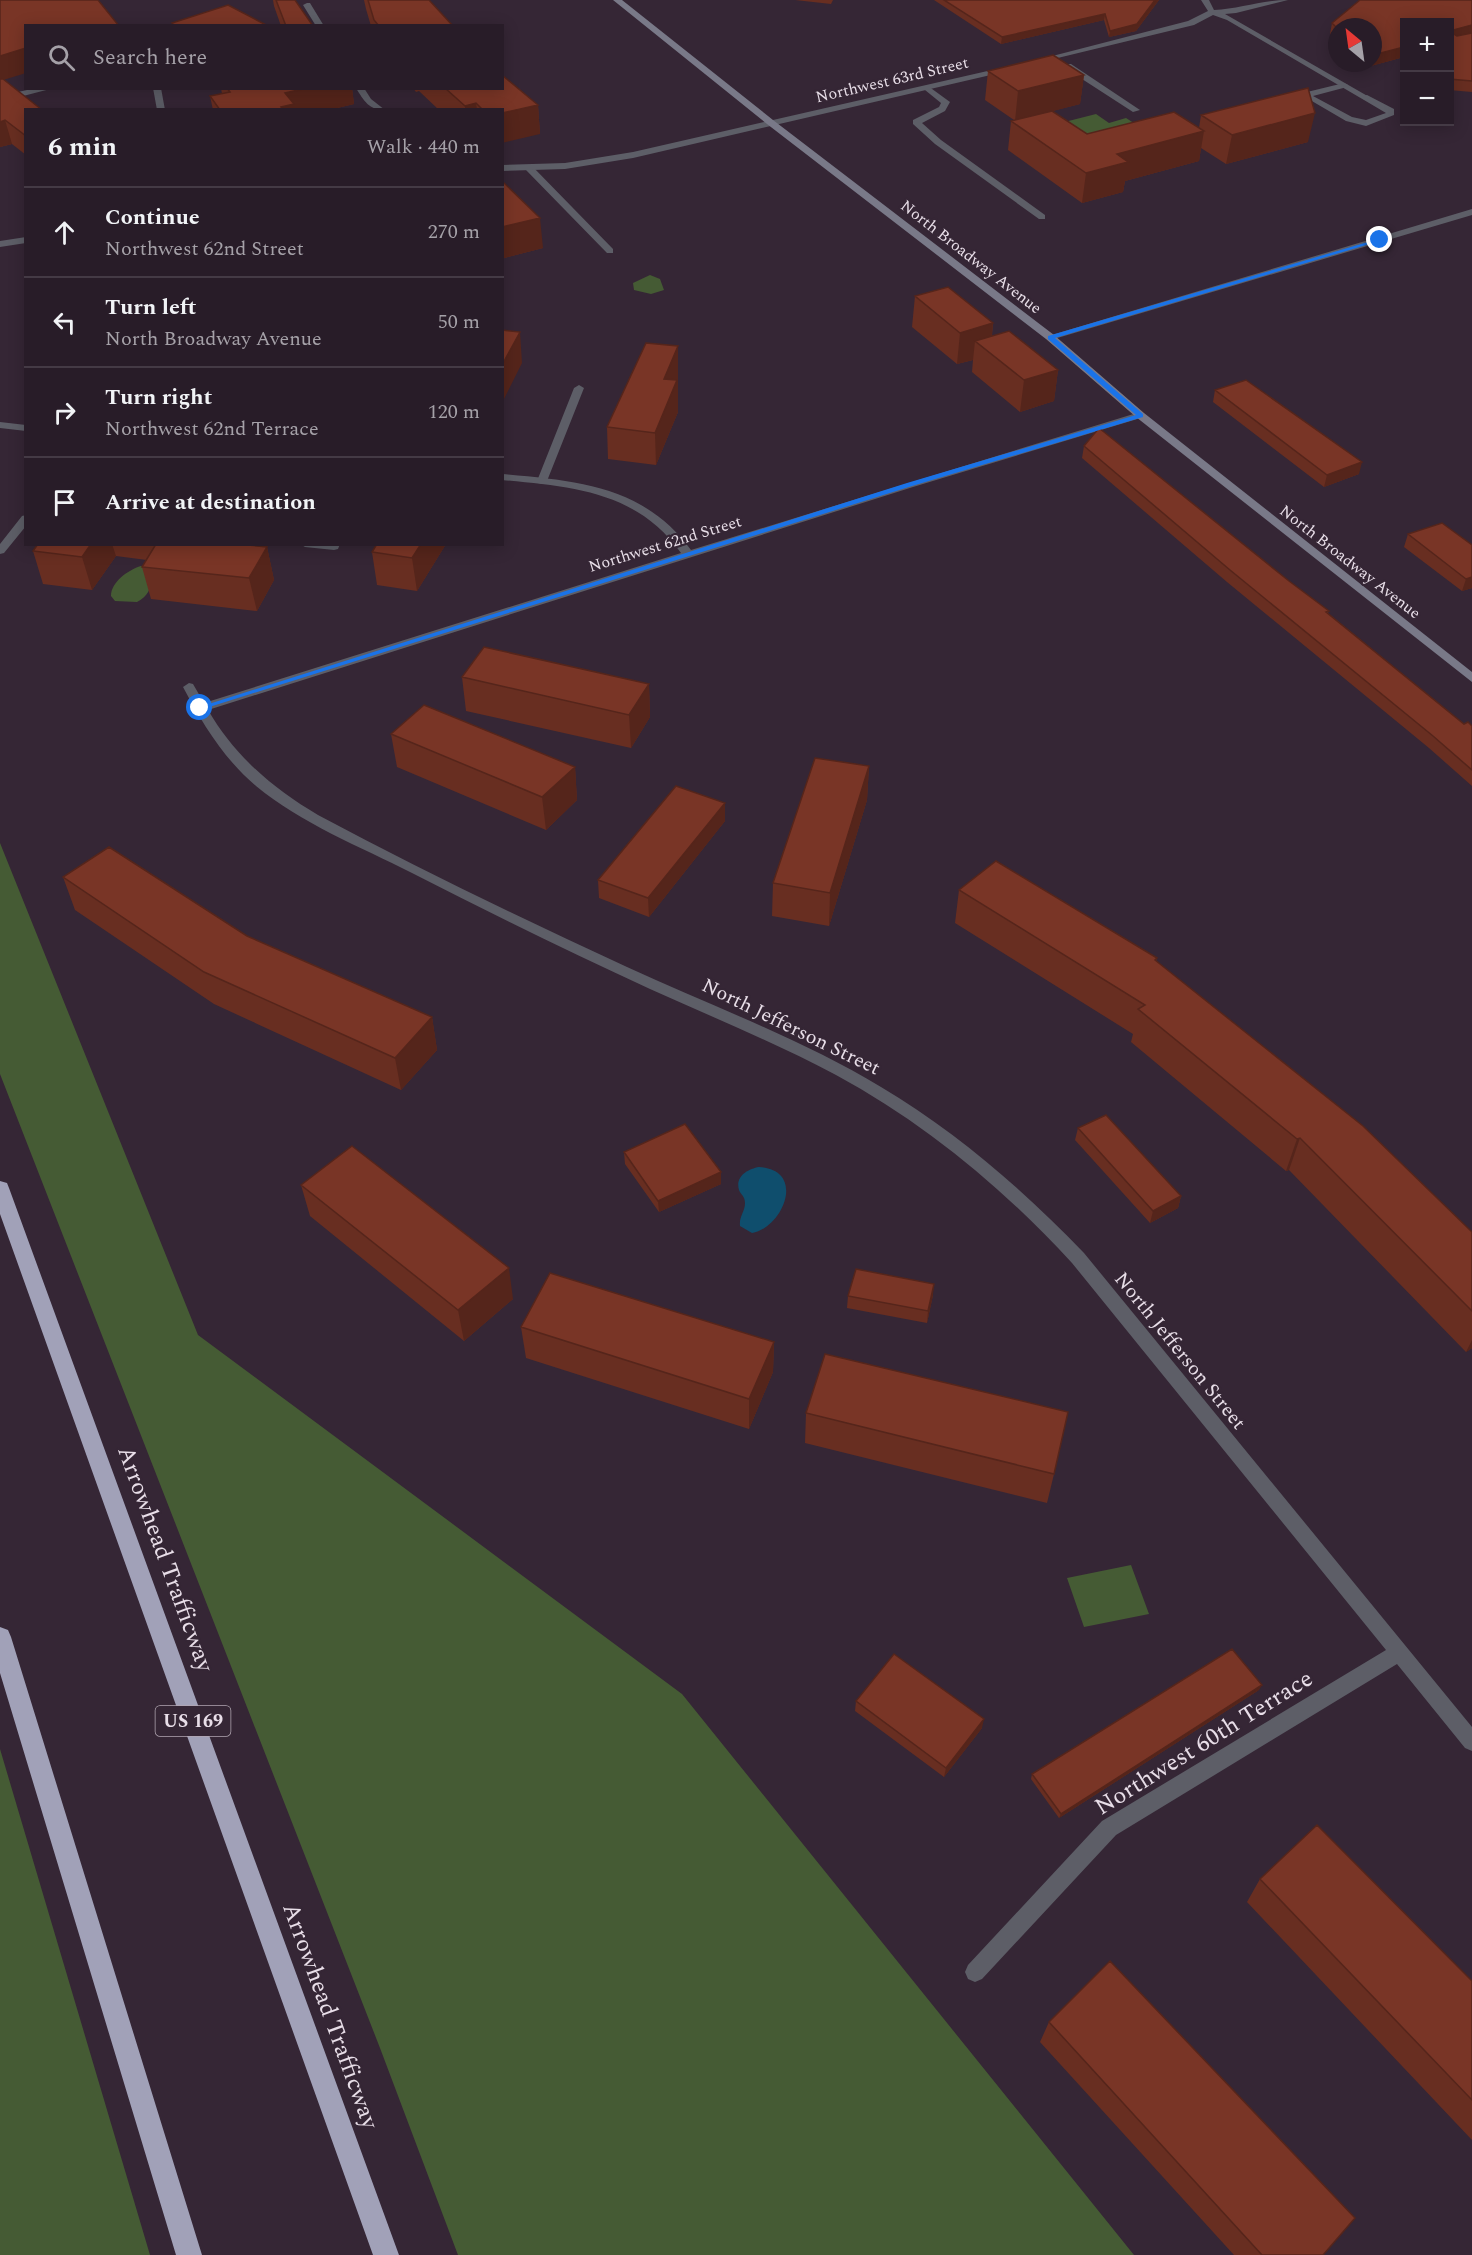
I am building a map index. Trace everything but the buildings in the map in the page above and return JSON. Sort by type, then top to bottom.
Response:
[{"type":"highway","name":"Arrowhead Trafficway","points":[[0,1188],[386,2255]]},
{"type":"highway","points":[[0,1637],[189,2255]]},
{"type":"street","name":"North Broadway Avenue","points":[[617,0],[770,122],[1050,337],[1140,416],[1472,678]]},
{"type":"street","points":[[1205,0],[1212,12],[1230,18],[1391,111],[1390,115],[1366,123],[1349,119],[1309,97],[1310,94],[1344,85]]},
{"type":"street","points":[[1032,63],[1191,23],[1212,12],[1236,11],[1284,0]]},
{"type":"street","points":[[307,5],[319,24]]},
{"type":"street","points":[[1055,57],[1136,110]]},
{"type":"street","name":"Northwest 63rd Street","points":[[504,168],[529,168],[600,161],[1020,66]]},
{"type":"street","points":[[928,88],[946,102],[942,109],[916,122],[938,142],[1042,218]]},
{"type":"street","points":[[0,99],[41,90]]},
{"type":"street","points":[[157,90],[161,108]]},
{"type":"street","points":[[361,90],[368,101],[378,108]]},
{"type":"street","points":[[529,168],[610,251]]},
{"type":"street","points":[[1050,337],[1472,212]]},
{"type":"street","points":[[0,244],[24,240]]},
{"type":"street","points":[[542,481],[579,388]]},
{"type":"street","name":"Northwest 62nd Street","points":[[200,708],[688,554],[1140,416]]},
{"type":"street","points":[[0,425],[24,428]]},
{"type":"street","points":[[504,477],[579,485],[627,501],[664,524],[678,538],[688,554]]},
{"type":"street","points":[[0,551],[24,521]]},
{"type":"street","points":[[320,546],[334,548],[334,546]]},
{"type":"street","name":"North Jefferson Street","points":[[189,687],[211,727],[232,755],[259,781],[291,805],[328,827],[553,940],[841,1070],[905,1108],[967,1151],[1044,1220],[1078,1258],[1472,1742]]},
{"type":"street","name":"Northwest 60th Terrace","points":[[975,1972],[1109,1828],[1399,1652]]},
{"type":"green space","points":[[1096,114],[1109,123],[1126,118],[1140,127],[1079,143],[1041,128]]},
{"type":"green space","points":[[650,275],[660,279],[664,290],[651,294],[634,290],[633,283]]},
{"type":"green space","points":[[141,566],[150,567],[149,591],[137,602],[115,601],[111,596],[117,581],[131,570]]},
{"type":"green space","points":[[0,843],[198,1335],[682,1694],[1134,2255],[458,2255],[380,2048],[0,1074]]},
{"type":"green space","points":[[1131,1565],[1149,1614],[1084,1627],[1067,1578]]},
{"type":"green space","points":[[0,1749],[150,2255],[0,2255]]},
{"type":"water","points":[[759,1167],[774,1170],[783,1178],[786,1188],[785,1199],[773,1221],[763,1229],[752,1233],[740,1226],[745,1203],[738,1185],[743,1174]]},
{"type":"route","points":[[200,708],[909,484],[1140,416],[1050,337],[1380,240]]}]
